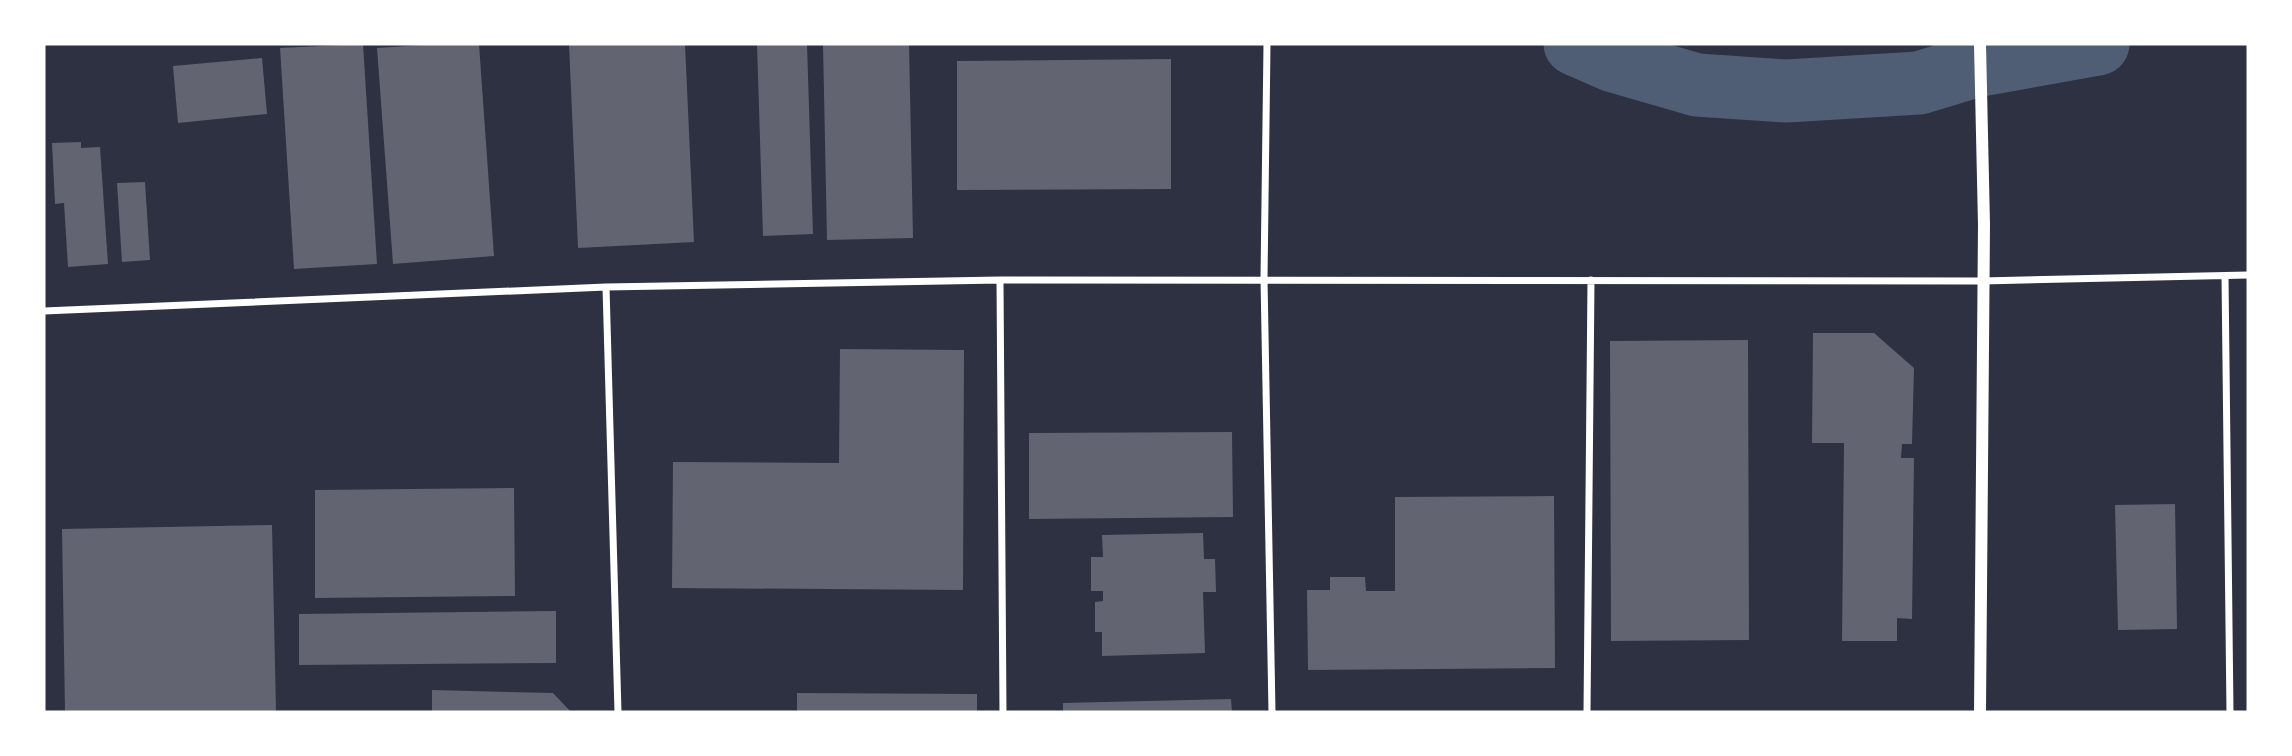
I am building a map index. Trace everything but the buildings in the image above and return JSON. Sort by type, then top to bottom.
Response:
[{"type":"street","points":[[1267,44],[1264,279],[1272,712]]},
{"type":"street","points":[[1980,44],[1984,225],[1980,712]]},
{"type":"street","points":[[2225,275],[2230,712]]},
{"type":"street","points":[[44,311],[606,287],[1000,280],[1982,281],[2248,275]]},
{"type":"street","points":[[1587,712],[1591,279]]},
{"type":"street","points":[[1000,280],[1003,712]]},
{"type":"street","points":[[606,287],[618,712]]},
{"type":"waterway","points":[[1575,44],[1614,61],[1697,85],[1786,91],[1919,83],[1975,66],[2098,44]]}]
